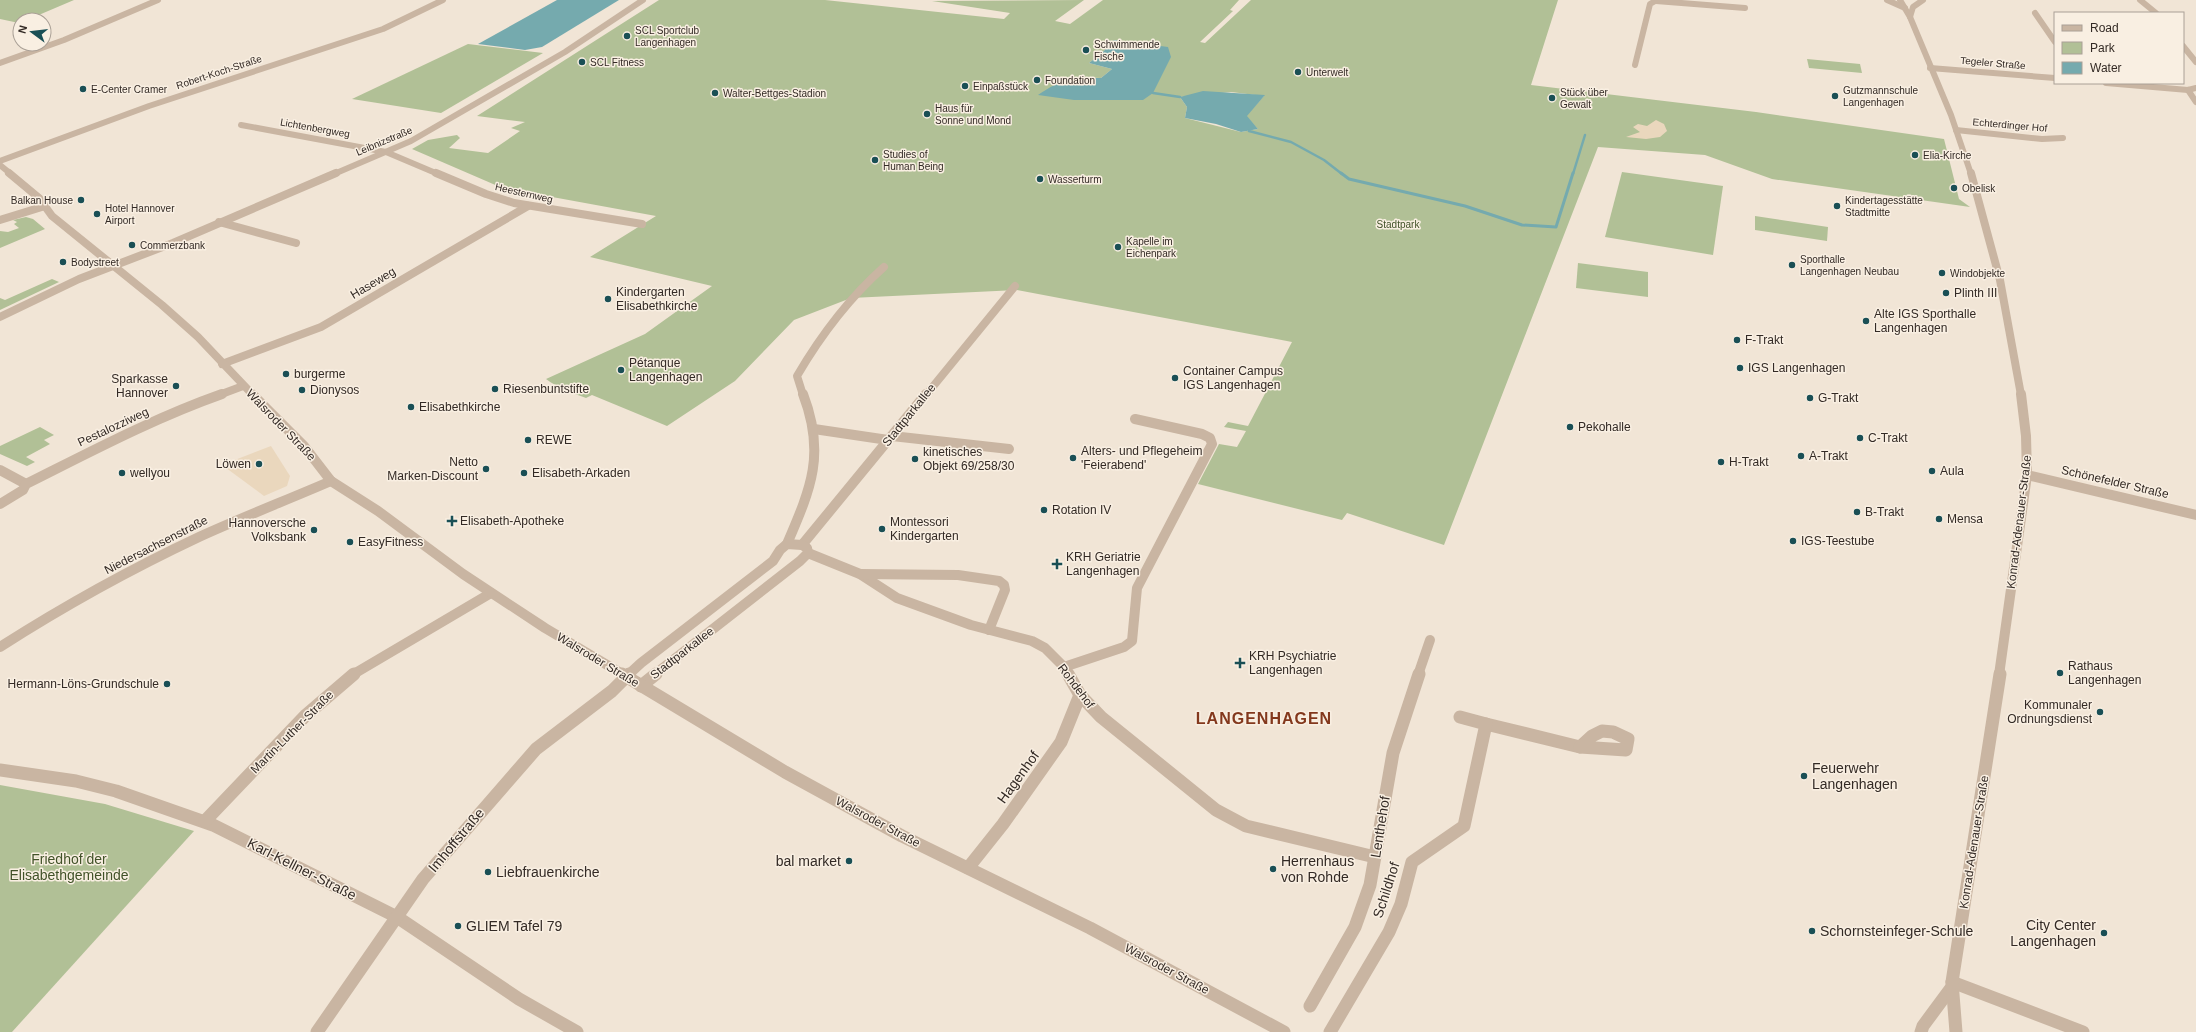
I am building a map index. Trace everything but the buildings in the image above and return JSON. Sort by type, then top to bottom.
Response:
[{"type":"street","points":[[0,63],[71,38],[158,0]]},
{"type":"street","name":"Robert-Koch-Straße","points":[[0,161],[149,106],[383,29],[411,17],[443,0]]},
{"type":"street","name":"Leibnizstraße","points":[[0,317],[79,278],[173,243],[219,222],[386,152],[429,131],[565,52],[643,0]]},
{"type":"street","points":[[1635,65],[1650,4],[1657,0],[1744,8]]},
{"type":"street","points":[[1887,0],[1905,8]]},
{"type":"street","name":"Konrad-Adenauer-Straße","points":[[1900,0],[1910,17],[1956,130],[1979,204],[2008,319],[2029,452],[1996,700],[1952,985],[1956,1032]]},
{"type":"street","points":[[1910,17],[1913,7],[1923,0]]},
{"type":"street","points":[[2140,0],[2155,12]]},
{"type":"street","points":[[2035,13],[2054,41]]},
{"type":"street","points":[[2184,47],[2196,62]]},
{"type":"street","name":"Tegeler Straße","points":[[1930,68],[2054,78]]},
{"type":"street","points":[[2118,84],[2188,90],[2196,88]]},
{"type":"street","points":[[2188,90],[2196,102]]},
{"type":"street","name":"Lichtenbergweg","points":[[241,125],[386,152]]},
{"type":"street","name":"Echterdinger Hof","points":[[1956,130],[2042,139],[2063,138]]},
{"type":"street","name":"Heesternweg","points":[[386,152],[490,196],[528,206],[642,224]]},
{"type":"street","name":"Walsroder Straße","points":[[0,165],[39,198],[52,216],[198,337],[243,386],[304,446],[331,481],[378,511],[491,593],[641,686],[785,772],[902,836],[1090,928],[1284,1032]]},
{"type":"street","points":[[0,220],[45,206]]},
{"type":"street","name":"Haseweg","points":[[222,364],[321,327],[528,206]]},
{"type":"street","points":[[219,222],[296,243]]},
{"type":"street","name":"Stadtparkallee","points":[[627,677],[773,561],[783,547],[810,481],[815,456],[814,429],[797,376],[814,346],[835,316],[866,282],[884,268]]},
{"type":"street","name":"Stadtparkallee","points":[[641,686],[803,553],[890,438],[1015,286]]},
{"type":"street","name":"Pestalozziweg","points":[[0,504],[23,490],[26,484],[138,429],[243,386]]},
{"type":"street","points":[[1064,667],[1124,647],[1132,641],[1134,634],[1137,588],[1212,444],[1210,438],[1202,434],[1135,420]]},
{"type":"street","points":[[814,429],[1009,449]]},
{"type":"street","points":[[0,470],[26,484]]},
{"type":"street","name":"Schönefelder Straße","points":[[2027,475],[2196,515]]},
{"type":"street","name":"Niedersachsenstraße","points":[[0,647],[77,601],[164,555],[229,523],[331,481]]},
{"type":"street","points":[[783,547],[803,553]]},
{"type":"street","name":"Rohdehof","points":[[803,553],[820,557],[860,574],[896,598],[989,630],[1032,641],[1045,648],[1064,667],[1080,695],[1101,718],[1216,810],[1246,826],[1375,857]]},
{"type":"street","points":[[860,574],[958,575],[999,581],[1004,585],[1005,590],[989,630]]},
{"type":"street","name":"Martin-Luther-Straße","points":[[205,822],[305,716],[354,674],[491,593]]},
{"type":"street","name":"Lenthehof","points":[[1310,1006],[1355,927],[1370,885],[1393,753],[1430,640]]},
{"type":"street","name":"Imhoffstraße","points":[[317,1032],[423,879],[536,749],[612,691],[627,677]]},
{"type":"street","name":"Hagenhof","points":[[968,868],[1054,753],[1061,742],[1080,695]]},
{"type":"street","points":[[1460,717],[1580,747]]},
{"type":"street","name":"Schildhof","points":[[1330,1032],[1389,932],[1401,904],[1412,862],[1421,854],[1464,826],[1486,724]]},
{"type":"street","name":"Karl-Kellner-Straße","points":[[0,770],[76,782],[116,791],[205,822],[396,917],[519,999],[577,1032]]},
{"type":"street","points":[[1952,985],[2083,1032]]},
{"type":"street","name":"Konrad-Adenauer-Straße","points":[[1922,1032],[1923,1026],[1952,985]]},
{"type":"green space","points":[[0,0],[74,0],[46,12],[12,12],[12,22],[0,19]]},
{"type":"green space","name":"Stadtpark","points":[[659,0],[825,0],[1004,19],[1010,13],[932,1],[1084,0],[1055,21],[1070,24],[1103,0],[1239,0],[1230,10],[1233,11],[1200,42],[1205,43],[1251,0],[1558,0],[1531,85],[1756,112],[1944,139],[1959,199],[1970,207],[1772,179],[1705,155],[1598,147],[1444,545],[1347,513],[1342,520],[1198,484],[1219,444],[1237,447],[1246,431],[1224,427],[1228,422],[1248,426],[1292,342],[1017,290],[851,298],[794,320],[735,381],[667,426],[592,395],[586,398],[565,390],[546,379],[645,334],[712,286],[590,257],[656,216],[500,187],[412,149],[428,140],[457,135],[460,138],[449,148],[488,153],[520,131],[511,128],[525,122],[477,116]],"holes":[[[1114,40],[1140,44],[1107,99],[1074,100],[1074,77],[1101,78],[1112,69],[1089,63],[1103,52]],[[1231,92],[1264,96],[1246,116],[1258,129],[1241,132],[1185,118],[1187,107],[1180,97]]]},
{"type":"green space","points":[[468,44],[543,53],[441,113],[352,99]]},
{"type":"green space","points":[[1807,59],[1860,64],[1862,73],[1809,68]]},
{"type":"green space","points":[[1622,172],[1723,186],[1713,255],[1605,237]]},
{"type":"green space","points":[[1755,216],[1828,227],[1827,241],[1755,230]]},
{"type":"green space","points":[[26,217],[33,219],[45,229],[0,248],[0,231],[8,232],[19,228],[14,224],[17,222],[13,220]]},
{"type":"green space","points":[[1578,263],[1648,272],[1648,297],[1576,288]]},
{"type":"green space","points":[[52,279],[59,282],[0,310],[0,298],[5,300]]},
{"type":"green space","points":[[40,427],[54,435],[44,440],[50,444],[26,457],[35,462],[27,466],[0,454],[0,446]]},
{"type":"green space","name":"Friedhof der Elisabethgemeinde","points":[[0,785],[105,804],[194,831],[12,1032],[0,1032]]},
{"type":"shaded area","points":[[1656,120],[1664,124],[1667,131],[1660,137],[1646,139],[1626,137],[1640,132],[1633,127],[1638,124],[1647,126]]},
{"type":"shaded area","points":[[271,446],[290,476],[287,486],[264,496],[222,465]]},
{"type":"water","points":[[557,0],[619,0],[542,47],[525,50],[478,44]]},
{"type":"water","points":[[1114,40],[1168,47],[1171,57],[1153,93],[1143,100],[1074,100],[1038,95],[1054,85],[1068,80],[1101,78],[1112,69],[1089,63],[1103,52]]},
{"type":"water","points":[[1203,91],[1265,95],[1247,116],[1258,129],[1241,132],[1216,124],[1185,118],[1187,107],[1180,97]]},
{"type":"waterway","points":[[1153,93],[1180,97]]},
{"type":"waterway","points":[[1249,131],[1291,142],[1324,160],[1342,174]]},
{"type":"waterway","points":[[1573,174],[1585,135]]},
{"type":"waterway","points":[[1341,173],[1349,179],[1465,206],[1522,225],[1556,227],[1573,173]]},
{"type":"place","name":"SCL Sportclub Langenhagen","points":[[627,36]]},
{"type":"place","name":"Schwimmende Fische","points":[[1086,50]]},
{"type":"place","name":"SCL Fitness","points":[[582,62]]},
{"type":"place","name":"Unterwelt","points":[[1298,72]]},
{"type":"place","name":"Foundation","points":[[1037,80]]},
{"type":"place","name":"Einpaßstück","points":[[965,86]]},
{"type":"place","name":"E-Center Cramer","points":[[83,89]]},
{"type":"place","name":"Walter-Bettges-Stadion","points":[[715,93]]},
{"type":"place","name":"Gutzmannschule Langenhagen","points":[[1835,96]]},
{"type":"place","name":"Stück über Gewalt","points":[[1552,98]]},
{"type":"place","name":"Haus für Sonne und Mond","points":[[927,114]]},
{"type":"place","name":"Elia-Kirche","points":[[1915,155]]},
{"type":"place","name":"Studies of Human Being","points":[[875,160]]},
{"type":"place","name":"Wasserturm","points":[[1040,179]]},
{"type":"place","name":"Obelisk","points":[[1954,188]]},
{"type":"place","name":"Balkan House","points":[[81,200]]},
{"type":"place","name":"Kindertagesstätte Stadtmitte","points":[[1837,206]]},
{"type":"place","name":"Hotel Hannover Airport","points":[[97,214]]},
{"type":"place","name":"Commerzbank","points":[[132,245]]},
{"type":"place","name":"Kapelle im Eichenpark","points":[[1118,247]]},
{"type":"place","name":"Bodystreet","points":[[63,262]]},
{"type":"place","name":"Sporthalle Langenhagen Neubau","points":[[1792,265]]},
{"type":"place","name":"Windobjekte","points":[[1942,273]]},
{"type":"place","name":"Plinth III","points":[[1946,293]]},
{"type":"place","name":"Kindergarten Elisabethkirche","points":[[608,299]]},
{"type":"place","name":"Alte IGS Sporthalle Langenhagen","points":[[1866,321]]},
{"type":"place","name":"F-Trakt","points":[[1737,340]]},
{"type":"place","name":"IGS Langenhagen","points":[[1740,368]]},
{"type":"place","name":"Pétanque Langenhagen","points":[[621,370]]},
{"type":"place","name":"burgerme","points":[[286,374]]},
{"type":"place","name":"Container Campus IGS Langenhagen","points":[[1175,378]]},
{"type":"place","name":"Sparkasse Hannover","points":[[176,386]]},
{"type":"place","name":"Riesenbuntstifte","points":[[495,389]]},
{"type":"place","name":"Dionysos","points":[[302,390]]},
{"type":"place","name":"G-Trakt","points":[[1810,398]]},
{"type":"place","name":"Elisabethkirche","points":[[411,407]]},
{"type":"place","name":"Pekohalle","points":[[1570,427]]},
{"type":"place","name":"C-Trakt","points":[[1860,438]]},
{"type":"place","name":"REWE","points":[[528,440]]},
{"type":"place","name":"A-Trakt","points":[[1801,456]]},
{"type":"place","name":"Alters- und Pflegeheim 'Feierabend'","points":[[1073,458]]},
{"type":"place","name":"kinetisches Objekt 69/258/30","points":[[915,459]]},
{"type":"place","name":"H-Trakt","points":[[1721,462]]},
{"type":"place","name":"Löwen","points":[[259,464]]},
{"type":"place","name":"Netto Marken-Discount","points":[[486,469]]},
{"type":"place","name":"Aula","points":[[1932,471]]},
{"type":"place","name":"wellyou","points":[[122,473]]},
{"type":"place","name":"Elisabeth-Arkaden","points":[[524,473]]},
{"type":"place","name":"Rotation IV","points":[[1044,510]]},
{"type":"place","name":"B-Trakt","points":[[1857,512]]},
{"type":"place","name":"Mensa","points":[[1939,519]]},
{"type":"place","name":"Elisabeth-Apotheke","points":[[452,521]]},
{"type":"place","name":"Montessori Kindergarten","points":[[882,529]]},
{"type":"place","name":"Hannoversche Volksbank","points":[[314,530]]},
{"type":"place","name":"IGS-Teestube","points":[[1793,541]]},
{"type":"place","name":"EasyFitness","points":[[350,542]]},
{"type":"place","name":"KRH Geriatrie Langenhagen","points":[[1057,564]]},
{"type":"place","name":"KRH Psychiatrie Langenhagen","points":[[1240,663]]},
{"type":"place","name":"Rathaus Langenhagen","points":[[2060,673]]},
{"type":"place","name":"Hermann-Löns-Grundschule","points":[[167,684]]},
{"type":"place","name":"Kommunaler Ordnungsdienst","points":[[2100,712]]},
{"type":"place","name":"Feuerwehr Langenhagen","points":[[1804,776]]},
{"type":"place","name":"bal market","points":[[849,861]]},
{"type":"place","name":"Herrenhaus von Rohde","points":[[1273,869]]},
{"type":"place","name":"Liebfrauenkirche","points":[[488,872]]},
{"type":"place","name":"GLIEM Tafel 79","points":[[458,926]]},
{"type":"place","name":"Schornsteinfeger-Schule","points":[[1812,931]]},
{"type":"place","name":"City Center Langenhagen","points":[[2104,933]]},
{"type":"district","name":"LANGENHAGEN","points":[[1264,718]]}]
